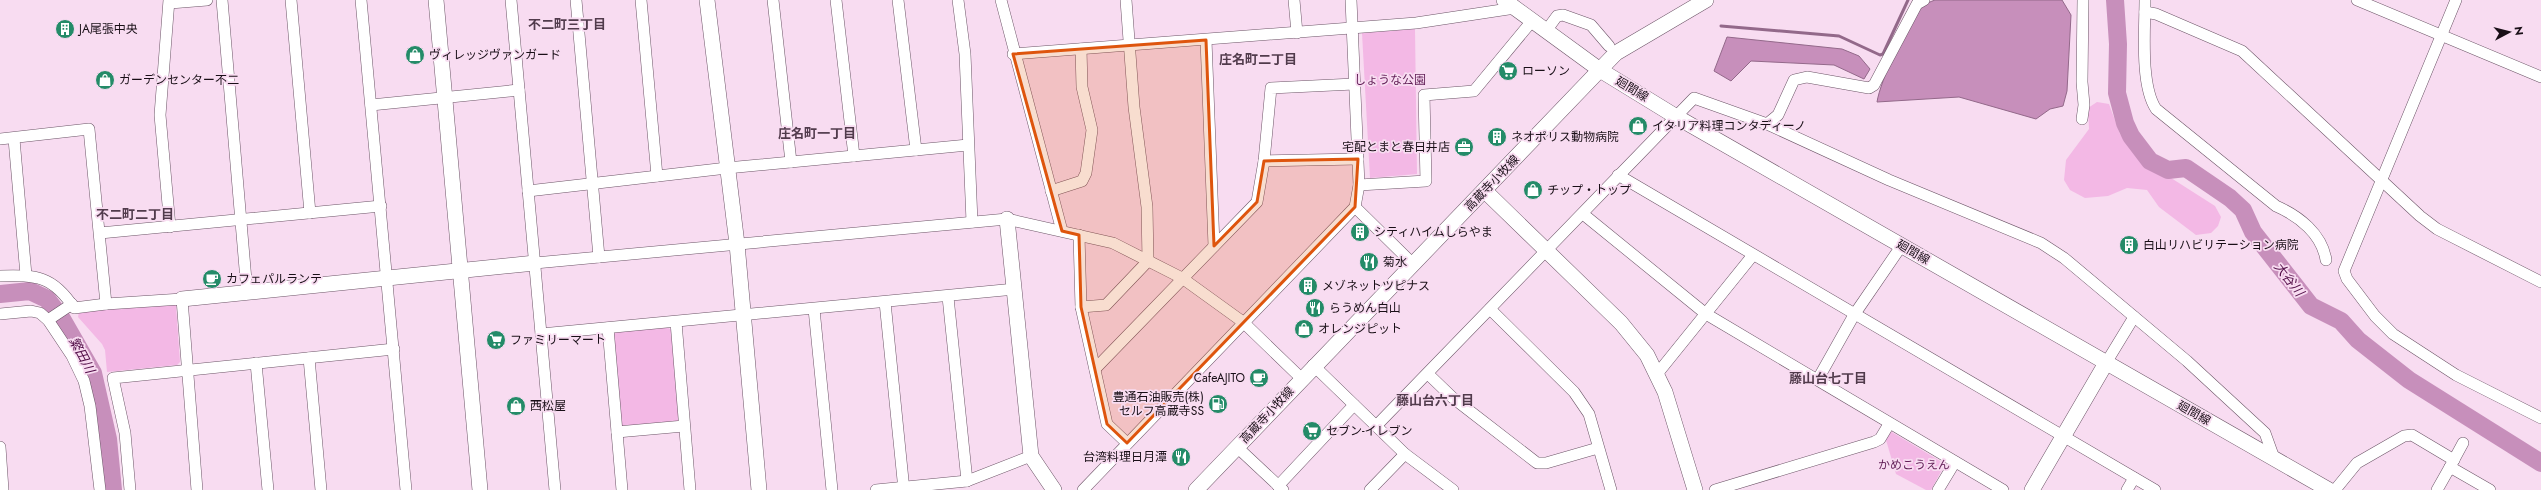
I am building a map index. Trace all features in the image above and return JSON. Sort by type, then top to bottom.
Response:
[{"type":"street","points":[[170,226],[160,115],[169,2],[207,0]]},
{"type":"street","points":[[222,0],[247,292]]},
{"type":"street","points":[[292,0],[310,214]]},
{"type":"street","points":[[361,0],[388,278],[406,490]]},
{"type":"street","points":[[436,0],[480,490]]},
{"type":"street","points":[[511,0],[555,490]]},
{"type":"street","points":[[576,0],[599,257]]},
{"type":"street","points":[[641,0],[657,176]]},
{"type":"street","points":[[707,0],[736,244],[759,490]]},
{"type":"street","points":[[773,0],[791,162]]},
{"type":"street","points":[[836,0],[854,156]]},
{"type":"street","points":[[898,0],[916,150]]},
{"type":"street","points":[[958,0],[965,54],[972,222]]},
{"type":"street","points":[[1000,0],[1013,54],[1062,231]]},
{"type":"street","points":[[1081,306],[1106,305],[1148,261],[1147,208],[1134,107],[1126,0]]},
{"type":"street","points":[[1294,0],[1297,33]]},
{"type":"street","points":[[1083,490],[1355,207],[1359,185],[1351,0]]},
{"type":"street","name":"高蔵寺小牧線","points":[[1196,490],[1313,365],[1485,191],[1616,53],[1706,0]]},
{"type":"street","points":[[1767,124],[1778,115],[1794,80],[1807,77],[1869,88],[1874,85],[1917,4],[1924,0]]},
{"type":"street","points":[[2082,119],[2084,105],[2082,82],[2083,0]]},
{"type":"street","points":[[2145,0],[2146,61],[2149,92],[2156,109],[2276,206],[2292,214],[2306,225],[2320,241],[2326,260]]},
{"type":"street","points":[[2357,0],[2541,76]]},
{"type":"street","points":[[2456,0],[2344,271],[2346,279],[2375,316],[2393,334],[2456,376],[2541,418]]},
{"type":"street","points":[[1013,54],[1416,23],[1501,12],[1509,4]]},
{"type":"street","name":"廻間線","points":[[1509,4],[1600,70],[1675,116],[2330,490]]},
{"type":"street","points":[[2145,12],[2156,14],[2242,51],[2381,182],[2437,229],[2541,282]]},
{"type":"street","points":[[1546,31],[1556,16],[1563,15],[1591,25],[1609,46]]},
{"type":"street","points":[[1359,185],[1426,181],[1424,95],[1474,91],[1532,21]]},
{"type":"street","points":[[1206,40],[1214,246]]},
{"type":"street","points":[[1051,191],[1082,181],[1086,173],[1092,130],[1082,87],[1080,49]]},
{"type":"street","points":[[1096,369],[1182,278],[1257,202],[1264,161],[1271,88],[1354,84]]},
{"type":"street","points":[[371,105],[519,90]]},
{"type":"street","points":[[1377,425],[1694,98],[1767,124],[1889,180],[2041,243],[2064,258],[2134,317],[2265,433],[2274,458]]},
{"type":"street","points":[[0,139],[14,139],[89,129],[106,304]]},
{"type":"street","points":[[14,139],[26,275]]},
{"type":"street","points":[[528,191],[727,168],[968,145]]},
{"type":"street","points":[[1264,161],[1358,159]]},
{"type":"street","points":[[1618,175],[1854,315],[2155,490]]},
{"type":"street","points":[[1485,191],[1622,323],[1647,355],[1657,374],[1670,406],[1695,490]]},
{"type":"street","points":[[100,233],[381,206]]},
{"type":"street","points":[[1355,207],[1413,264]]},
{"type":"street","points":[[1583,214],[1706,314],[1818,378],[1889,424],[2003,490]]},
{"type":"street","points":[[0,276],[26,275],[43,279],[63,291],[74,308],[106,304],[182,299],[535,263],[1007,219],[1113,243],[1182,278],[1243,322],[1301,378]]},
{"type":"street","points":[[1007,219],[1031,456],[1054,490]]},
{"type":"street","points":[[1079,235],[1081,306],[1108,424],[1127,443]]},
{"type":"street","points":[[1818,378],[1854,315],[1902,245]]},
{"type":"street","points":[[1657,374],[1753,255]]},
{"type":"street","points":[[541,334],[948,297],[1015,289]]},
{"type":"street","points":[[948,297],[967,482]]},
{"type":"street","points":[[182,299],[197,490]]},
{"type":"street","points":[[885,302],[904,489]]},
{"type":"street","points":[[48,320],[72,304]]},
{"type":"street","points":[[814,309],[832,490]]},
{"type":"street","points":[[1490,309],[1574,392],[1588,414],[1612,490]]},
{"type":"street","points":[[0,314],[31,311],[40,313],[48,320],[72,356],[84,381],[95,438],[100,490]]},
{"type":"street","points":[[2032,490],[2134,317]]},
{"type":"street","points":[[676,322],[690,490]]},
{"type":"street","points":[[608,328],[622,490]]},
{"type":"street","points":[[130,490],[125,433],[113,378],[187,369],[394,349]]},
{"type":"street","points":[[309,358],[321,490]]},
{"type":"street","points":[[256,363],[268,490]]},
{"type":"street","points":[[1313,365],[1377,425],[1405,454],[1453,490]]},
{"type":"street","points":[[1428,374],[1453,398],[1537,463],[1546,464],[1598,448]]},
{"type":"street","points":[[1237,447],[1280,488],[1354,405]]},
{"type":"street","points":[[1715,490],[1874,442],[1880,439],[1889,424]]},
{"type":"street","points":[[617,432],[684,426]]},
{"type":"street","points":[[2335,490],[2357,463],[2404,436],[2412,435],[2490,490]]},
{"type":"street","points":[[2437,490],[2463,443]]},
{"type":"street","points":[[0,447],[3,490]]},
{"type":"street","points":[[1370,490],[1405,454]]},
{"type":"street","points":[[876,490],[904,489],[967,482],[1031,456]]},
{"type":"street","points":[[1938,490],[1955,462]]},
{"type":"street","points":[[2127,490],[2134,478]]},
{"type":"highlighted area","points":[[1206,40],[1214,246],[1257,202],[1264,161],[1358,159],[1355,207],[1127,443],[1107,424],[1081,307],[1079,235],[1062,231],[1013,54]]},
{"type":"green space","name":"しょうな公園","points":[[1415,29],[1417,174],[1370,178],[1362,33]]},
{"type":"green space","points":[[2097,102],[2109,104],[2120,134],[2146,162],[2215,206],[2221,217],[2218,226],[2211,233],[2196,235],[2159,207],[2147,190],[2127,188],[2108,196],[2085,198],[2070,190],[2064,180],[2066,160],[2089,129],[2088,108]]},
{"type":"green space","points":[[172,303],[176,306],[180,362],[177,365],[107,372],[105,350],[102,344],[78,317],[79,312]]},
{"type":"green space","points":[[667,327],[671,330],[679,420],[676,423],[624,428],[621,425],[612,336],[616,332]]},
{"type":"green space","name":"かめこうえん","points":[[1890,431],[1945,464],[1931,490],[1926,490],[1896,474],[1886,440]]},
{"type":"shaded area","points":[[1935,0],[2062,0],[2071,15],[2067,91],[2063,106],[2050,109],[2036,119],[1959,97],[1877,102],[1889,67],[1915,14],[1925,4]]},
{"type":"shaded area","points":[[1727,37],[1842,49],[1859,56],[1870,69],[1864,79],[1834,65],[1751,61],[1731,81],[1714,71]]},
{"type":"waterway","points":[[1721,26],[1839,36],[1880,55],[1883,54],[1908,0]]},
{"type":"waterway","name":"大谷川","points":[[2115,0],[2118,44],[2117,93],[2125,123],[2131,136],[2150,161],[2168,170],[2186,168],[2230,198],[2243,210],[2253,232],[2311,306],[2341,321],[2358,340],[2409,380],[2541,463]]},
{"type":"waterway","name":"繁田川","points":[[0,294],[30,291],[47,299],[62,319],[93,373],[108,439],[113,490]]},
{"type":"place","name":"JA尾張中央","points":[[65,29]]},
{"type":"place","name":"ヴィレッジヴァンガード","points":[[415,55]]},
{"type":"place","name":"ローソン","points":[[1508,71]]},
{"type":"place","name":"ガーデンセンター不二","points":[[105,80]]},
{"type":"place","name":"イタリア料理コンタディーノ","points":[[1638,126]]},
{"type":"place","name":"ネオポリス動物病院","points":[[1497,137]]},
{"type":"place","name":"宅配とまと春日井店","points":[[1464,147]]},
{"type":"place","name":"チップ・トップ","points":[[1533,190]]},
{"type":"place","name":"シティハイムしらやま","points":[[1360,232]]},
{"type":"place","name":"白山リハビリテーション病院","points":[[2129,245]]},
{"type":"place","name":"菊水","points":[[1369,262]]},
{"type":"place","name":"カフェパルランテ","points":[[212,279]]},
{"type":"place","name":"メゾネットツピナス","points":[[1308,286]]},
{"type":"place","name":"らうめん白山","points":[[1315,308]]},
{"type":"place","name":"オレンジピット","points":[[1304,329]]},
{"type":"place","name":"ファミリーマート","points":[[496,340]]},
{"type":"place","name":"CafeAJITO","points":[[1259,378]]},
{"type":"place","name":"豊通石油販売(株) セルフ高蔵寺SS","points":[[1218,404]]},
{"type":"place","name":"西松屋","points":[[516,406]]},
{"type":"place","name":"セブン-イレブン","points":[[1312,431]]},
{"type":"place","name":"台湾料理日月潭","points":[[1181,457]]},
{"type":"district","name":"不二町三丁目","points":[[567,24]]},
{"type":"district","name":"庄名町二丁目","points":[[1258,59]]},
{"type":"district","name":"庄名町一丁目","points":[[817,133]]},
{"type":"district","name":"不二町二丁目","points":[[135,214]]},
{"type":"district","name":"藤山台七丁目","points":[[1828,378]]},
{"type":"district","name":"藤山台六丁目","points":[[1435,400]]}]
